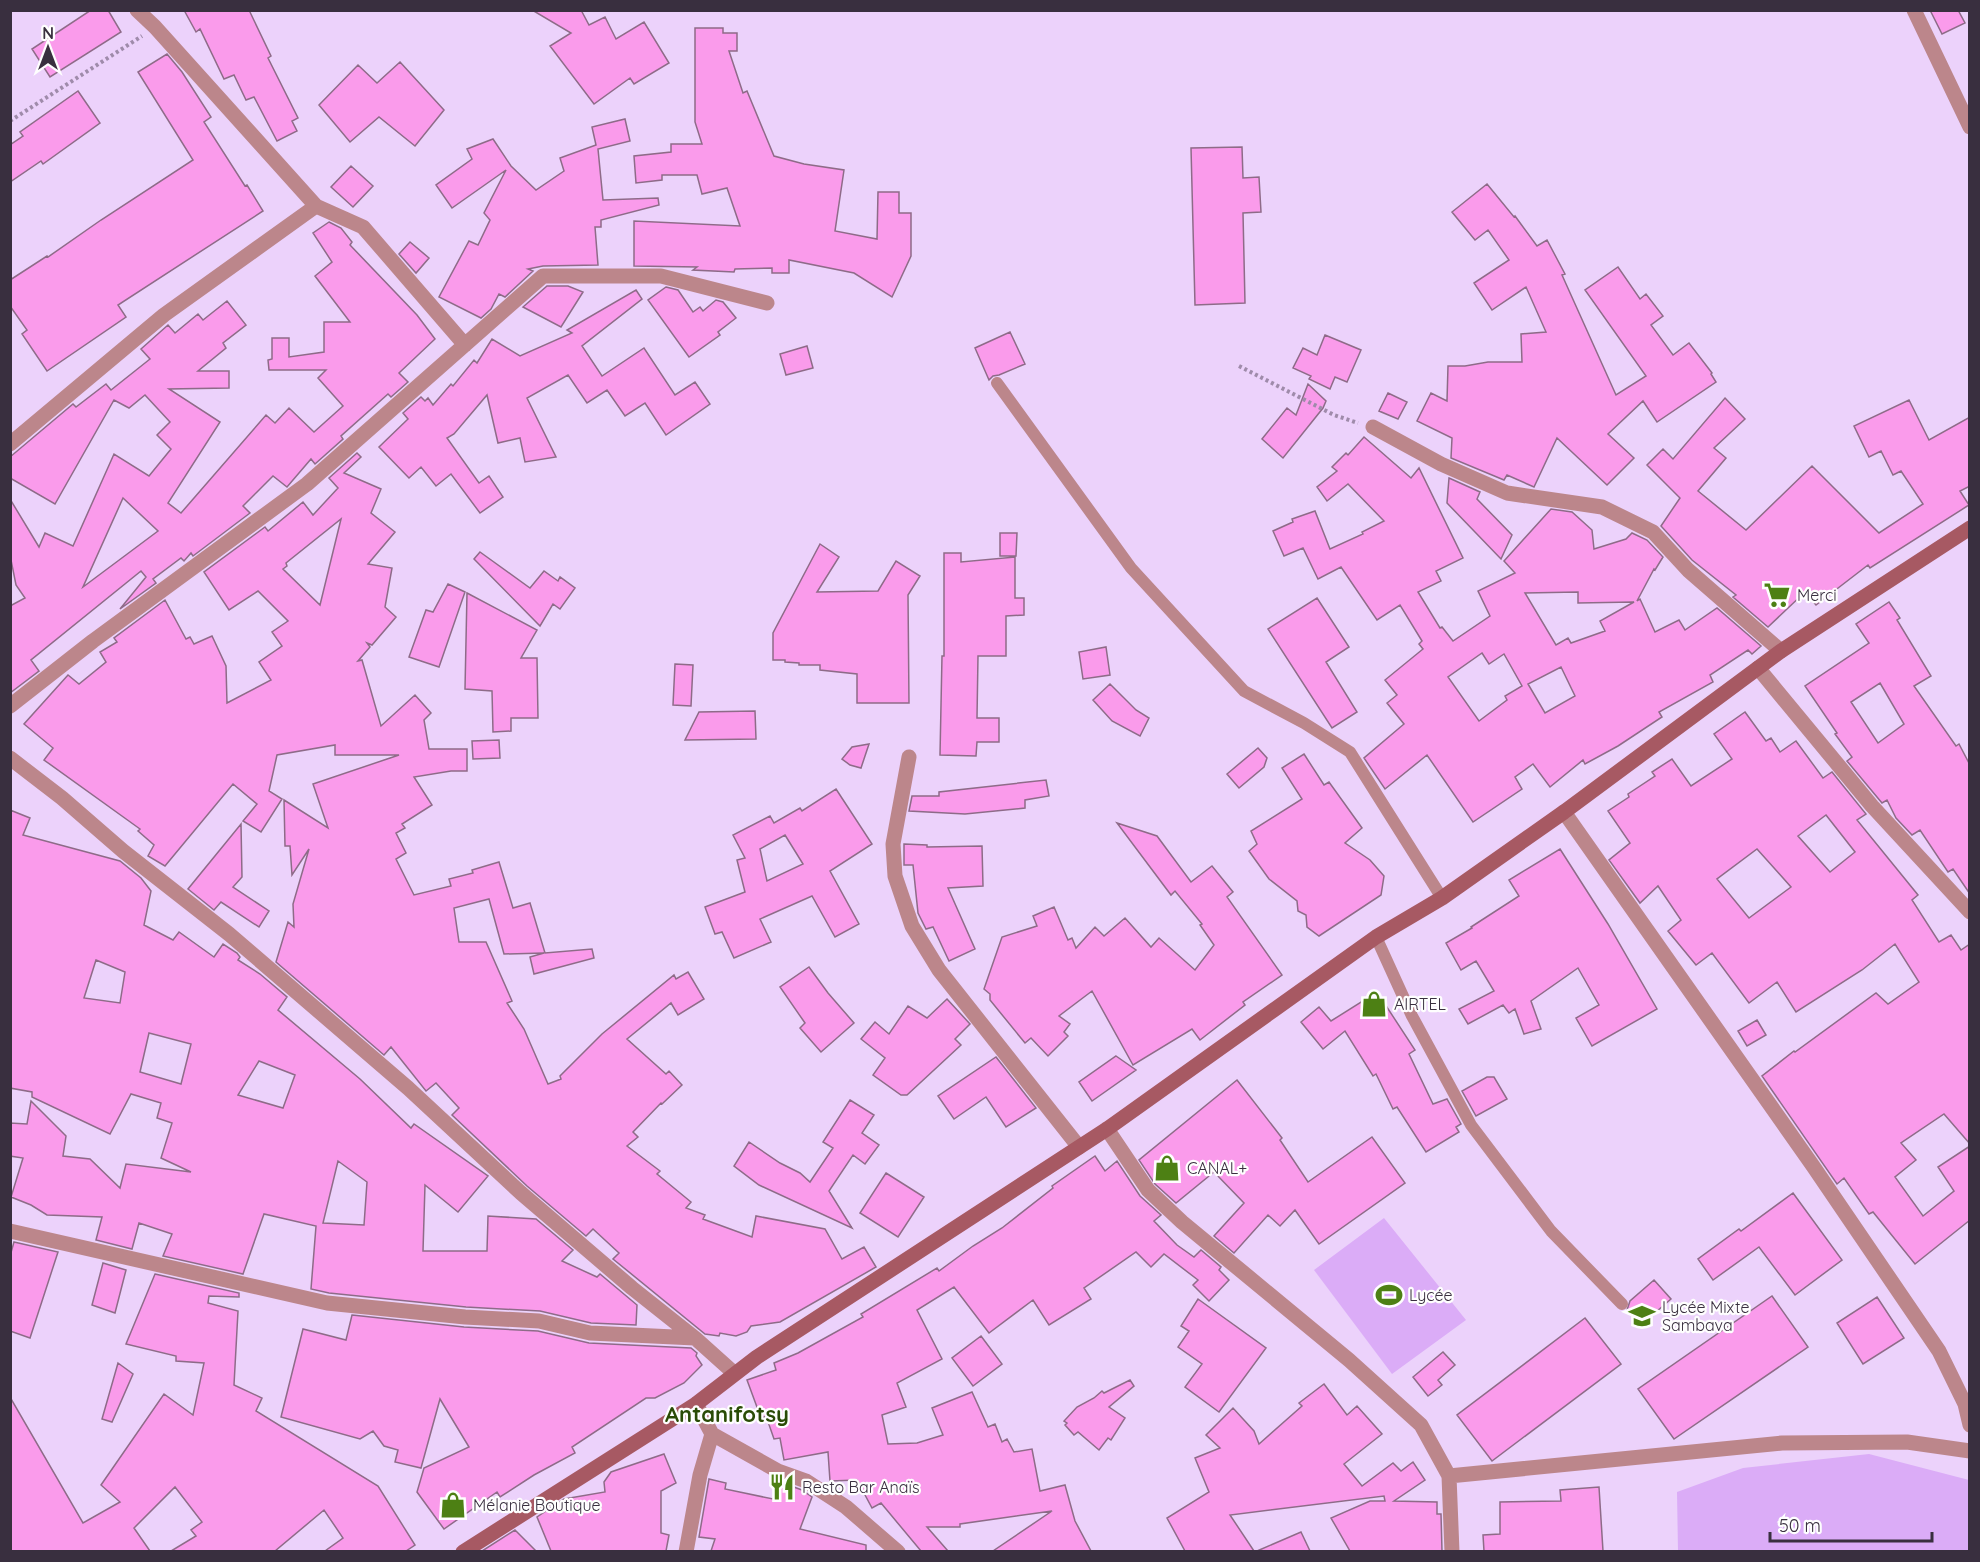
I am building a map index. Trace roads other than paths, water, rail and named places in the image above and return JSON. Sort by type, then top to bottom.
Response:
[{"type":"main road","points":[[463,1551],[696,1404],[734,1373],[1107,1129],[1376,938],[1442,898],[1564,812],[1781,651],[1970,528]]},
{"type":"street","points":[[137,10],[155,27],[316,206],[363,227],[465,345]]},
{"type":"street","points":[[1914,10],[1970,127]]},
{"type":"street","points":[[10,444],[164,315],[316,206]]},
{"type":"street","points":[[10,706],[93,641],[307,484],[543,276],[661,276],[767,303]]},
{"type":"street","points":[[1373,427],[1441,464],[1507,493],[1602,507],[1653,532],[1688,570],[1781,651]]},
{"type":"street","points":[[1758,668],[1872,806],[1970,912]]},
{"type":"street","points":[[909,756],[893,844],[895,876],[912,926],[939,970],[1079,1147]]},
{"type":"street","points":[[10,758],[62,798],[123,851],[229,933],[408,1088],[521,1194],[734,1373]]},
{"type":"street","points":[[1564,812],[1939,1351],[1965,1404],[1970,1425]]},
{"type":"street","points":[[1107,1129],[1148,1190],[1182,1222],[1349,1360],[1421,1425],[1449,1476],[1449,1550]]},
{"type":"street","points":[[10,1232],[327,1303],[539,1322],[590,1333],[695,1338]]},
{"type":"street","points":[[696,1404],[712,1434],[778,1471],[806,1481],[838,1502],[898,1551]]},
{"type":"street","points":[[686,1551],[700,1475],[712,1434]]},
{"type":"street","points":[[1449,1476],[1782,1443],[1907,1442],[1970,1451]]},
{"type":"lane","points":[[997,383],[1131,568],[1244,691],[1304,723],[1350,752],[1442,898]]},
{"type":"lane","points":[[1376,938],[1412,1016],[1471,1125],[1551,1231],[1622,1304]]},
{"type":"place","name":"Merci","points":[[1777,595]]},
{"type":"place","name":"AIRTEL","points":[[1374,1004]]},
{"type":"place","name":"CANAL+","points":[[1167,1168]]},
{"type":"place","name":"Lycée","points":[[1389,1295]]},
{"type":"place","name":"Lycée Mixte Sambava","points":[[1642,1316]]},
{"type":"place","name":"Resto Bar Anaïs","points":[[782,1487]]},
{"type":"place","name":"Mélanie Boutique","points":[[453,1505]]},
{"type":"district","name":"Antanifotsy","points":[[727,1414]]}]
